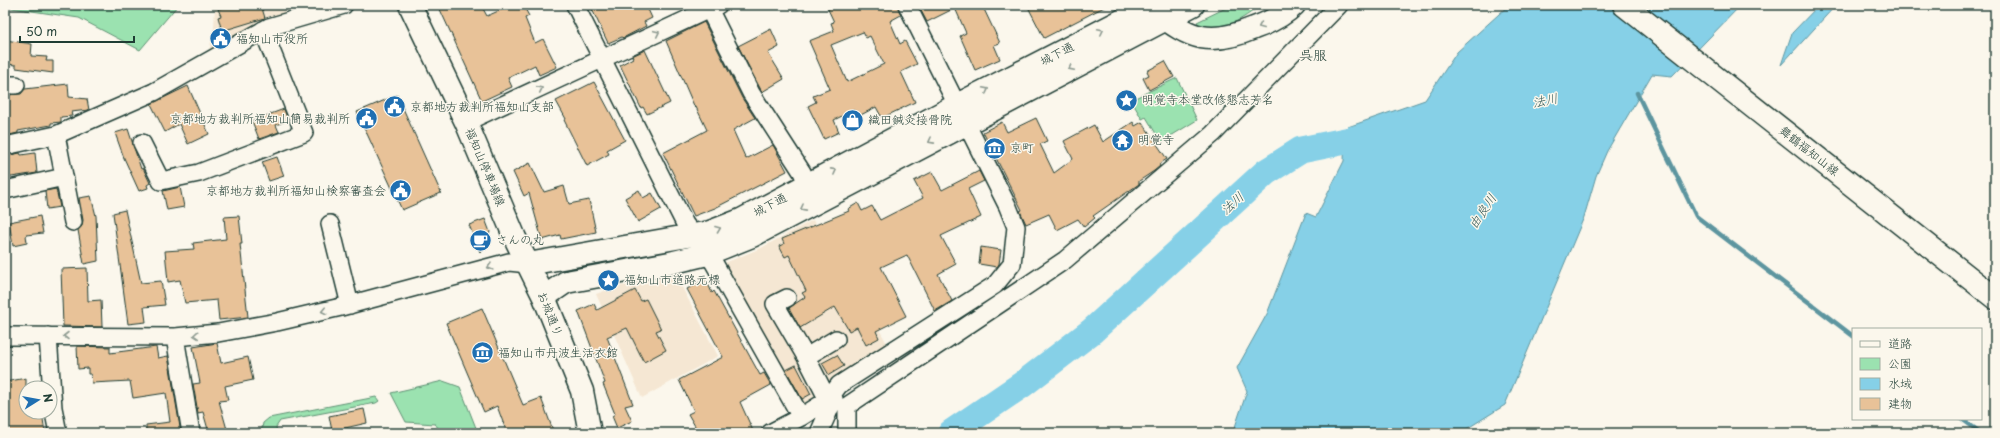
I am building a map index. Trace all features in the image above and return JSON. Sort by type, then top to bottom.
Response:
[{"type":"main road","name":"福知山停車場線","points":[[410,5],[466,122],[515,238],[528,264]]},
{"type":"main road","name":"城下通","points":[[544,297],[566,282],[670,263],[707,254],[752,236],[961,114],[1154,9],[1193,5]]},
{"type":"main road","points":[[1154,9],[1175,28],[1192,35],[1219,39],[1233,37],[1266,24],[1288,11],[1294,5]]},
{"type":"main road","name":"舞鶴福知山線","points":[[1624,5],[1995,298]]},
{"type":"main road","name":"城下通","points":[[528,264],[710,232],[741,220],[808,185],[961,114]]},
{"type":"main road","name":"城下通","points":[[528,264],[560,269],[664,252],[707,254]]},
{"type":"main road","name":"お城通り","points":[[528,264],[544,297],[582,392],[590,433]]},
{"type":"street","points":[[5,146],[56,135],[154,92],[269,27],[320,8],[344,5]]},
{"type":"street","points":[[575,5],[685,224],[707,254],[800,417]]},
{"type":"street","points":[[819,433],[836,402],[839,385],[995,285],[1012,264],[1016,227],[1008,207],[907,5]]},
{"type":"street","points":[[770,433],[800,417],[836,402],[1065,260],[1214,134],[1339,5]]},
{"type":"street","points":[[466,122],[713,7],[751,93],[802,172],[808,185]]},
{"type":"street","points":[[142,143],[161,181],[198,174],[304,133],[263,30]]},
{"type":"street","points":[[56,135],[73,222]]},
{"type":"street","points":[[5,190],[64,177]]},
{"type":"street","points":[[330,224],[350,305]]},
{"type":"street","points":[[5,336],[175,336],[233,330],[277,322],[350,305],[509,262],[528,264]]},
{"type":"street","points":[[787,298],[775,304],[806,357],[836,402],[847,433]]},
{"type":"street","points":[[48,336],[53,408],[58,433]]},
{"type":"street","points":[[175,336],[191,433]]},
{"type":"street","points":[[806,357],[836,338]]},
{"type":"shaded area","name":"福知山市役所","points":[[215,5],[294,5],[284,8],[285,13],[267,17],[209,51],[214,28]]},
{"type":"shaded area","points":[[813,220],[836,271],[844,267],[889,347],[799,407],[720,265],[761,248]]},
{"type":"shaded area","points":[[676,276],[718,356],[642,398],[596,294],[615,287]]},
{"type":"green space","points":[[5,5],[178,5],[140,50],[79,18],[5,7]]},
{"type":"green space","points":[[1232,5],[1261,5],[1240,20],[1225,26],[1200,26],[1197,22]]},
{"type":"green space","points":[[1177,78],[1197,120],[1161,142],[1146,117],[1142,119],[1131,100]]},
{"type":"green space","points":[[443,381],[460,387],[478,433],[442,433],[435,424],[406,422],[391,393]]},
{"type":"green space","points":[[376,397],[379,401],[376,403],[280,421],[276,427],[277,433],[261,433],[263,423],[269,418]]},
{"type":"water","name":"由良川","points":[[1509,5],[1741,5],[1672,76],[1652,74],[1607,151],[1596,176],[1584,217],[1505,405],[1460,433],[1233,433],[1247,391],[1237,368],[1267,314],[1306,213],[1316,217],[1344,161],[1345,128],[1425,100],[1457,52]]},
{"type":"water","points":[[1819,5],[1836,5],[1781,65],[1792,33]]},
{"type":"building","points":[[230,5],[261,5],[265,18],[222,31],[218,17],[221,16],[218,9]]},
{"type":"building","points":[[438,5],[481,5],[487,16],[512,5],[523,5],[529,16],[525,18],[535,43],[543,39],[557,67],[539,75],[535,65],[508,78],[512,87],[482,101]]},
{"type":"building","points":[[590,5],[646,5],[652,18],[644,22],[646,26],[623,38],[622,37],[608,43]]},
{"type":"building","points":[[826,5],[897,5],[901,15],[890,21],[900,44],[905,41],[917,64],[901,72],[915,102],[882,118],[876,107],[857,117],[854,110],[834,120],[839,132],[824,139],[808,106],[816,102],[813,96],[830,89],[809,41],[834,31],[831,23],[834,22]],"holes":[[[863,32],[866,38],[870,36],[884,64],[847,82],[831,45]]]},
{"type":"building","points":[[918,5],[982,5],[1000,43],[994,45],[1000,59],[975,70],[960,36],[966,33],[955,8],[927,22]]},
{"type":"building","points":[[1027,5],[1108,5],[1044,38]]},
{"type":"building","points":[[704,22],[742,98],[755,118],[733,130],[746,159],[773,145],[787,171],[715,208],[694,216],[663,153],[707,130],[696,107],[695,108],[666,41]]},
{"type":"building","points":[[771,29],[779,47],[768,53],[784,79],[762,92],[738,46]]},
{"type":"building","points":[[5,40],[32,44],[31,56],[47,57],[46,61],[53,61],[53,73],[16,68],[16,65],[5,64]]},
{"type":"building","points":[[645,50],[670,103],[647,114],[643,107],[641,108],[620,65],[633,58],[632,56]]},
{"type":"building","points":[[1165,61],[1174,77],[1149,90],[1143,78],[1149,75],[1147,71]]},
{"type":"building","points":[[594,82],[625,140],[607,150],[609,154],[587,166],[564,120],[566,119],[556,101]]},
{"type":"building","points":[[68,84],[69,97],[87,99],[89,110],[71,112],[72,116],[61,117],[61,122],[18,131],[18,133],[5,136],[5,95],[21,94],[25,89]]},
{"type":"building","points":[[188,86],[209,134],[188,144],[179,124],[165,132],[151,104]]},
{"type":"building","points":[[397,95],[441,193],[402,210],[357,112]]},
{"type":"building","points":[[284,109],[288,120],[276,125],[279,132],[259,139],[252,121]]},
{"type":"building","points":[[1036,118],[1047,141],[1040,144],[1054,173],[1073,159],[1064,141],[1094,125],[1103,142],[1133,122],[1135,126],[1142,122],[1167,159],[1159,164],[1160,166],[1154,171],[1139,181],[1139,184],[1093,216],[1095,218],[1084,227],[1078,219],[1057,230],[1049,214],[1026,224],[1020,211],[1022,210],[983,132],[1002,122],[1007,132]]},
{"type":"building","points":[[128,129],[141,169],[143,168],[150,183],[147,185],[148,188],[139,191],[124,158],[115,133]]},
{"type":"building","points":[[20,153],[21,155],[35,153],[37,173],[5,178],[5,156]]},
{"type":"building","points":[[277,157],[284,176],[269,181],[262,162]]},
{"type":"building","points":[[530,163],[544,192],[564,186],[569,204],[589,200],[596,232],[561,239],[560,235],[542,240],[529,193],[524,196],[513,172]]},
{"type":"building","points":[[979,171],[984,181],[968,189],[981,217],[941,236],[956,264],[938,274],[952,301],[935,311],[907,255],[881,267],[906,316],[876,331],[879,338],[866,345],[857,327],[849,331],[835,307],[800,328],[789,308],[805,297],[802,293],[806,291],[789,255],[785,257],[779,246],[784,244],[782,239],[849,211],[848,209],[858,203],[862,211],[872,206],[880,220],[923,198],[914,181],[932,172],[942,190]]},
{"type":"building","points":[[180,187],[184,207],[167,210],[163,191]]},
{"type":"building","points":[[56,189],[60,207],[47,209],[45,191]]},
{"type":"building","points":[[639,190],[643,198],[652,193],[661,209],[638,222],[625,198]]},
{"type":"building","points":[[91,196],[96,216],[98,261],[84,264],[78,230],[82,226],[83,220],[79,198]]},
{"type":"building","points":[[125,210],[141,283],[161,281],[165,305],[144,307],[146,322],[128,324],[113,213]]},
{"type":"building","points":[[40,216],[43,233],[26,235],[27,243],[13,246],[9,222]]},
{"type":"building","points":[[239,216],[242,244],[240,244],[248,317],[219,320],[217,300],[185,303],[180,280],[168,282],[165,251],[194,249],[193,243],[226,239],[224,217]]},
{"type":"building","name":"さんの丸","points":[[485,219],[490,232],[480,252],[469,225]]},
{"type":"building","points":[[981,247],[1001,250],[999,264],[997,267],[979,264]]},
{"type":"building","points":[[87,268],[88,301],[101,300],[102,327],[63,326],[61,269]]},
{"type":"building","points":[[706,279],[712,293],[714,291],[760,375],[764,373],[771,385],[740,402],[754,433],[699,433],[688,414],[694,411],[679,380],[723,357],[687,289]]},
{"type":"building","points":[[635,290],[641,301],[646,299],[661,329],[656,331],[666,350],[644,362],[627,328],[607,337],[633,404],[625,406],[632,421],[617,428],[612,416],[615,414],[603,384],[605,383],[578,311],[594,304],[597,310]]},
{"type":"building","points":[[482,308],[523,405],[541,398],[554,433],[507,433],[497,406],[484,412],[446,323]]},
{"type":"building","points":[[217,343],[221,363],[248,357],[253,380],[225,386],[228,400],[219,401],[228,433],[209,433],[203,412],[198,413],[193,384],[200,383],[193,347]]},
{"type":"building","points":[[77,346],[110,347],[110,353],[156,347],[158,358],[168,356],[181,433],[146,433],[146,425],[170,422],[166,393],[133,398],[130,381],[92,383],[91,374],[88,374],[88,368],[78,369]]},
{"type":"building","points":[[837,355],[844,366],[829,375],[822,363]]},
{"type":"building","points":[[796,365],[811,394],[802,399],[786,370]]},
{"type":"building","points":[[26,378],[26,380],[18,380],[18,420],[43,420],[45,433],[5,433],[5,382]]},
{"type":"building","points":[[364,409],[367,423],[332,431],[329,416]]},
{"type":"waterway","points":[[1637,93],[1696,216],[1852,335]]},
{"type":"waterway","name":"法川","points":[[951,433],[1023,384],[1092,331],[1266,172],[1301,150],[1380,134]]},
{"type":"waterway","points":[[1963,420],[1981,433]]},
{"type":"place","name":"福知山市役所","points":[[221,39]]},
{"type":"place","name":"明覚寺本堂改修懇志芳名","points":[[1127,100]]},
{"type":"place","name":"京都地方裁判所福知山支部","points":[[395,107]]},
{"type":"place","name":"京都地方裁判所福知山簡易裁判所","points":[[366,119]]},
{"type":"place","name":"織田鍼灸接骨院","points":[[852,120]]},
{"type":"place","name":"明覚寺","points":[[1122,140]]},
{"type":"place","name":"京町","points":[[994,148]]},
{"type":"place","name":"京都地方裁判所福知山検察審査会","points":[[401,191]]},
{"type":"place","name":"さんの丸","points":[[481,240]]},
{"type":"place","name":"福知山市道路元標","points":[[608,280]]},
{"type":"place","name":"福知山市丹波生活衣館","points":[[483,353]]},
{"type":"district","name":"呉服","points":[[1313,55]]}]
